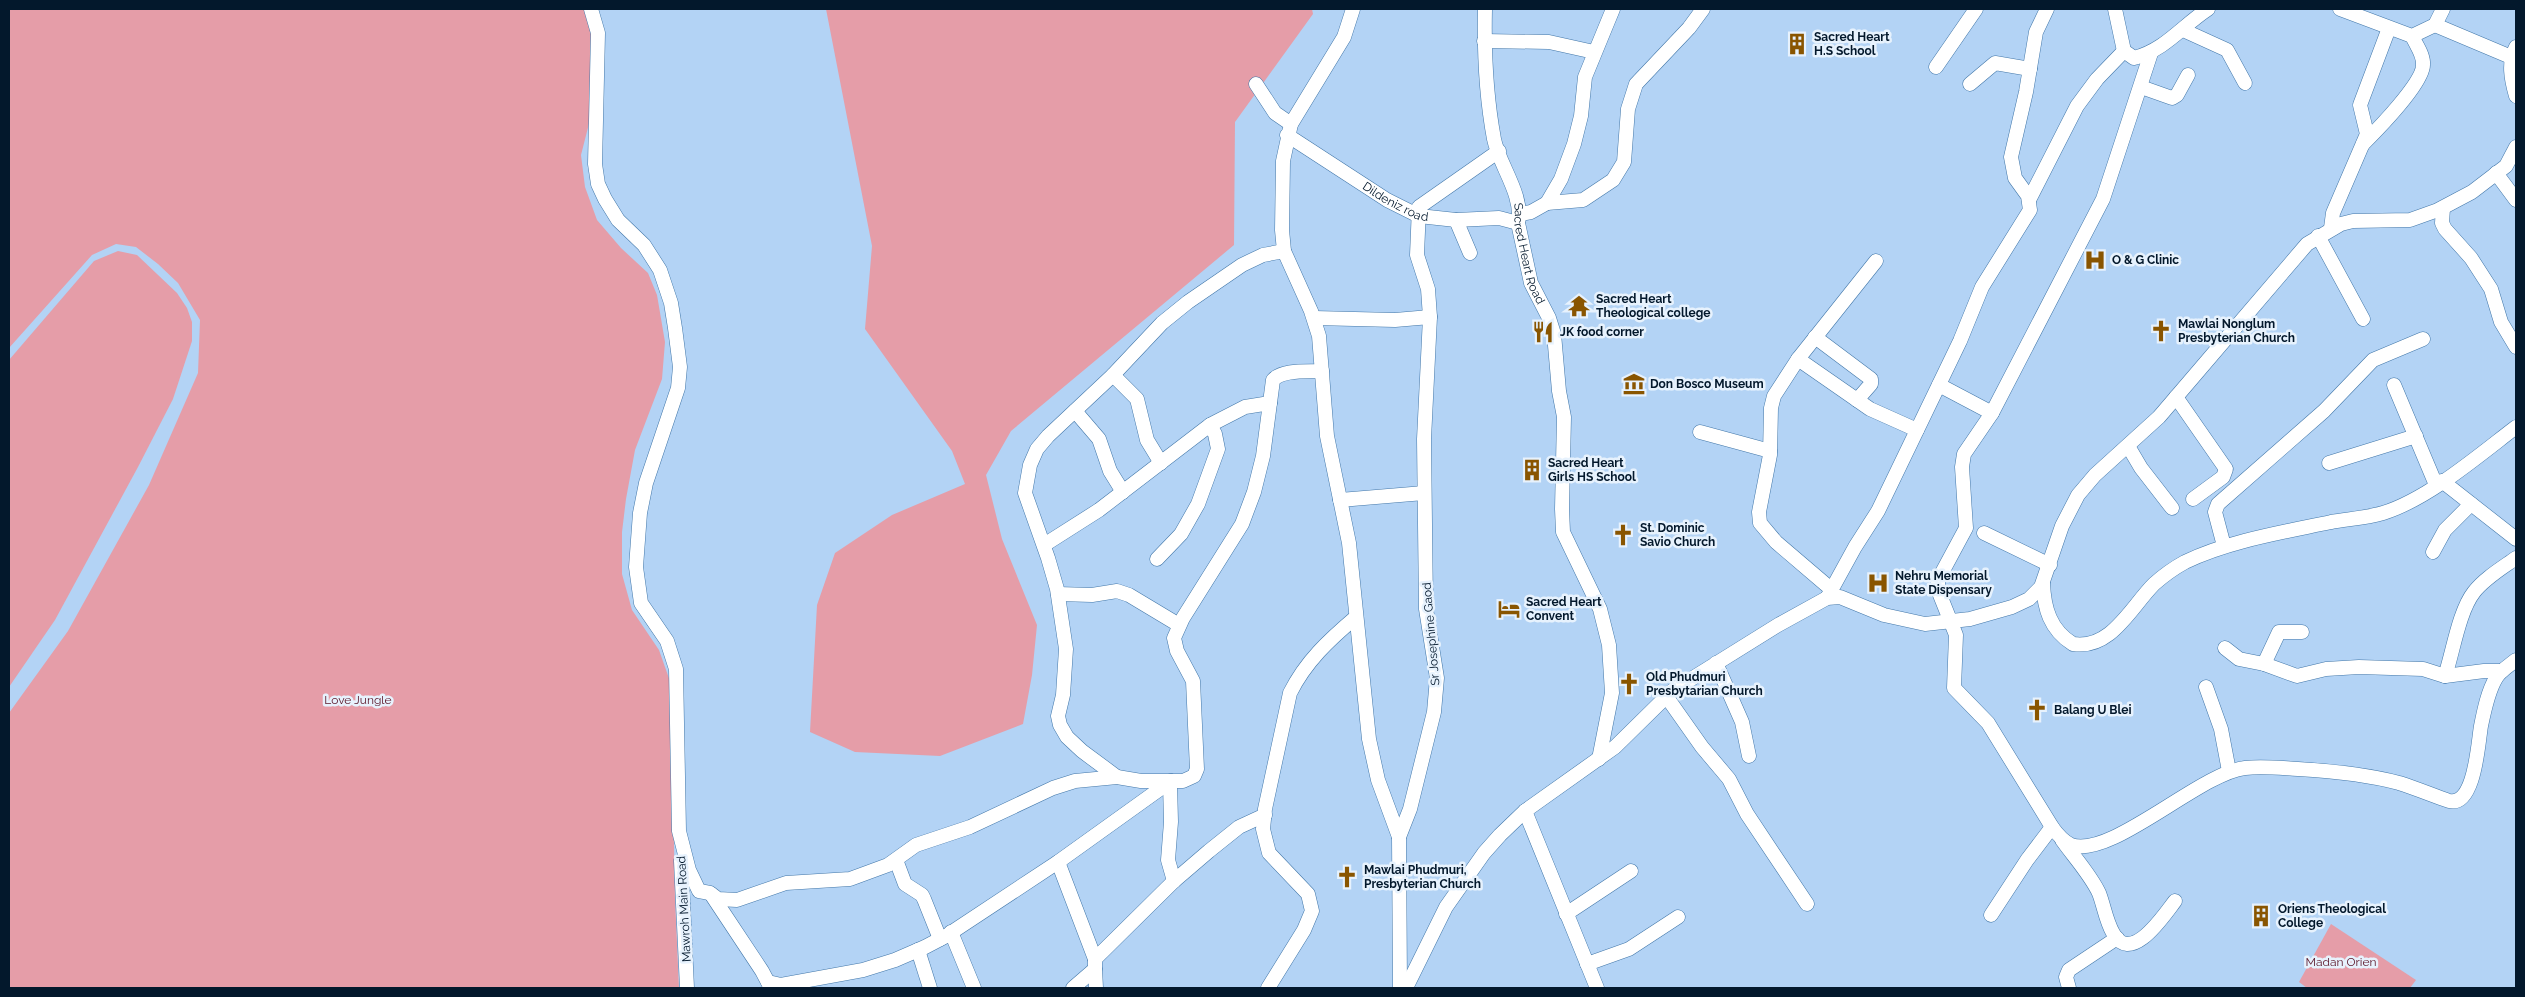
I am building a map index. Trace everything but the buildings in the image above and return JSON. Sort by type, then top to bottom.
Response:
[{"type":"street","points":[[591,9],[598,34],[595,164],[598,184],[604,199],[618,220],[644,245],[660,270],[671,302],[680,367],[674,400],[646,483],[640,513],[636,567],[637,587],[641,603],[667,641],[676,669],[679,831],[693,879],[699,891],[710,892],[722,900],[744,899],[786,884],[850,880],[896,860],[916,845],[970,827],[1053,788],[1075,781],[1117,776],[1140,781],[1170,782],[1189,779],[1196,773],[1197,769],[1193,681],[1175,646],[1174,638],[1178,625],[1242,524],[1254,492],[1263,456],[1273,380],[1278,375],[1322,371]]},
{"type":"street","points":[[1353,9],[1344,37],[1289,130],[1283,161],[1282,230],[1284,251],[1314,318],[1319,336],[1327,436],[1349,543],[1369,740],[1378,780],[1399,837]]},
{"type":"street","name":"Sacred Heart Road","points":[[1485,9],[1485,71],[1495,142],[1510,175],[1531,283],[1549,318],[1554,334],[1564,417],[1563,532],[1600,609],[1609,644],[1612,693],[1599,759]]},
{"type":"street","points":[[1547,203],[1561,179],[1574,144],[1581,116],[1585,77],[1613,9]]},
{"type":"street","points":[[1519,218],[1547,203],[1583,200],[1593,195],[1617,175],[1624,162],[1628,109],[1636,84],[1689,28],[1703,9]]},
{"type":"street","points":[[1936,67],[1976,9]]},
{"type":"street","points":[[2030,200],[2014,178],[2011,164],[2013,143],[2030,69],[2036,32],[2047,9]]},
{"type":"street","points":[[2115,9],[2124,51],[2134,58],[2151,53],[2208,9]]},
{"type":"street","points":[[2340,9],[2372,14],[2390,28],[2412,36],[2422,57],[2422,73],[2386,119],[2362,144]]},
{"type":"street","points":[[2412,36],[2436,25],[2443,9]]},
{"type":"street","points":[[2436,25],[2514,52],[2516,96]]},
{"type":"street","points":[[2331,228],[2333,213],[2367,130],[2360,105],[2390,28]]},
{"type":"street","points":[[2183,30],[2227,50],[2244,83]]},
{"type":"street","points":[[1484,41],[1549,42],[1594,52]]},
{"type":"street","points":[[1406,988],[1446,907],[1484,853],[1525,811],[1615,747],[1666,696],[1829,593],[1878,511],[1939,385],[1982,288],[2030,210],[2030,200],[2077,106],[2097,79],[2124,51]]},
{"type":"street","points":[[2151,53],[2103,200],[1992,413],[1964,454],[1962,467],[1966,528],[1938,580],[1938,590],[1956,635],[1954,688],[1988,723],[2052,827],[2098,891],[2112,933],[2126,944],[2141,940],[2156,926],[2175,901]]},
{"type":"street","points":[[1970,84],[1995,63],[2030,69]]},
{"type":"street","points":[[2140,87],[2172,98],[2178,95],[2188,75]]},
{"type":"street","name":"Dildeniz road","points":[[1256,84],[1289,130],[1388,200],[1419,216],[1456,220],[1519,218]]},
{"type":"street","points":[[1876,261],[1798,358],[1771,402],[1770,450],[1759,512],[1760,522],[1776,542],[1829,593],[1900,620],[1925,624],[1952,622],[2012,607],[2037,594],[2050,565],[2062,526],[2078,495],[2095,475],[2150,428],[2297,254],[2318,236],[2331,228],[2352,221],[2410,220],[2443,208],[2472,192],[2506,166],[2516,147]]},
{"type":"street","points":[[1419,216],[1419,207],[1423,203],[1499,151]]},
{"type":"street","points":[[2496,173],[2516,200]]},
{"type":"street","points":[[2443,208],[2442,223],[2445,229],[2471,258],[2491,290],[2511,327],[2516,347]]},
{"type":"street","name":"Sr Josephine Gaod","points":[[1400,988],[1399,837],[1410,809],[1434,712],[1437,689],[1437,678],[1426,610],[1424,411],[1430,317],[1428,289],[1417,255],[1419,216]]},
{"type":"street","points":[[1456,220],[1470,252]]},
{"type":"street","points":[[2318,236],[2363,319]]},
{"type":"street","points":[[1117,776],[1082,751],[1067,737],[1060,725],[1058,716],[1063,695],[1066,649],[1058,594],[1044,545],[1025,493],[1026,479],[1037,449],[1114,376],[1162,323],[1188,302],[1247,263],[1263,255],[1284,251]]},
{"type":"street","points":[[1314,318],[1394,320],[1430,317]]},
{"type":"street","points":[[1815,337],[1871,379],[1871,384],[1857,400]]},
{"type":"street","points":[[2224,546],[2214,512],[2218,504],[2324,411],[2373,360],[2423,339]]},
{"type":"street","points":[[1798,358],[1870,409],[1917,430]]},
{"type":"street","points":[[1114,376],[1137,399],[1148,440],[1161,463]]},
{"type":"street","points":[[1939,385],[1992,413]]},
{"type":"street","points":[[2394,385],[2439,483],[2471,504],[2516,539]]},
{"type":"street","points":[[2176,397],[2226,469],[2223,476],[2192,499]]},
{"type":"street","points":[[1044,545],[1099,510],[1210,425],[1245,408],[1270,402]]},
{"type":"street","points":[[1075,411],[1099,439],[1110,471],[1123,492]]},
{"type":"street","points":[[1157,559],[1181,534],[1198,504],[1218,450],[1215,434],[1210,425]]},
{"type":"street","points":[[2043,583],[2043,604],[2056,630],[2073,644],[2093,643],[2121,623],[2154,584],[2170,571],[2191,560],[2224,546],[2330,522],[2384,513],[2404,504],[2469,464],[2516,427]]},
{"type":"street","points":[[1700,432],[1770,450]]},
{"type":"street","points":[[2328,462],[2416,436]]},
{"type":"street","points":[[2128,446],[2141,468],[2172,508]]},
{"type":"street","points":[[1340,500],[1424,493]]},
{"type":"street","points":[[2433,552],[2445,530],[2471,504]]},
{"type":"street","points":[[1984,533],[2050,565]]},
{"type":"street","points":[[2446,676],[2466,606],[2473,593],[2484,581],[2516,558]]},
{"type":"street","points":[[1058,594],[1092,595],[1117,591],[1129,595],[1178,625]]},
{"type":"street","points":[[1268,988],[1304,930],[1312,911],[1308,894],[1268,853],[1263,829],[1290,693],[1298,676],[1318,651],[1356,617]]},
{"type":"street","points":[[2264,664],[2279,632],[2302,632]]},
{"type":"street","points":[[2225,648],[2239,659],[2264,664],[2297,676],[2326,669],[2359,666],[2423,669],[2446,676],[2510,667]]},
{"type":"street","points":[[1716,663],[1742,722],[1749,756]]},
{"type":"street","points":[[2061,838],[2071,844],[2083,846],[2096,843],[2158,814],[2229,770],[2270,767],[2339,772],[2398,783],[2449,801],[2456,801],[2462,798],[2473,774],[2481,725],[2490,690],[2496,676],[2510,667]]},
{"type":"street","points":[[2206,686],[2221,729],[2229,770]]},
{"type":"street","points":[[1666,696],[1702,747],[1729,779],[1747,814],[1807,904]]},
{"type":"street","points":[[710,892],[769,985],[863,970],[895,960],[945,936],[1058,862],[1170,782]]},
{"type":"street","points":[[1170,782],[1171,822],[1168,860],[1174,881]]},
{"type":"street","points":[[1525,811],[1597,988]]},
{"type":"street","points":[[1073,988],[1174,881],[1239,827],[1265,815]]},
{"type":"street","points":[[1992,915],[2027,860],[2052,827]]},
{"type":"street","name":"Mawroh Main Road","points":[[679,831],[687,988]]},
{"type":"street","points":[[896,860],[905,884],[922,895],[974,988]]},
{"type":"street","points":[[1058,862],[1095,964],[1096,988]]},
{"type":"street","points":[[1566,914],[1631,871]]},
{"type":"street","points":[[1587,964],[1629,949],[1678,917]]},
{"type":"street","points":[[2069,988],[2066,976],[2069,970],[2116,938]]},
{"type":"street","points":[[918,950],[930,988]]},
{"type":"green space","name":"Love Jungle","points":[[9,9],[586,9],[592,24],[594,104],[581,155],[585,187],[597,220],[621,248],[648,273],[657,295],[665,342],[662,379],[635,450],[622,532],[622,574],[632,610],[659,650],[671,684],[675,898],[679,988],[9,988],[9,713],[68,631],[149,485],[198,373],[200,320],[178,283],[158,264],[136,247],[116,244],[92,255],[9,348]]},
{"type":"green space","points":[[826,9],[1312,9],[1313,14],[1235,122],[1234,245],[1011,431],[986,475],[1002,539],[1037,625],[1032,675],[1023,724],[940,756],[855,752],[810,732],[817,605],[835,553],[892,515],[965,484],[952,451],[865,329],[872,246]]},
{"type":"green space","points":[[118,251],[137,255],[177,293],[187,308],[192,322],[192,341],[173,399],[138,467],[55,620],[9,687],[9,360],[94,261]]},
{"type":"green space","name":"Madan Orien","points":[[2331,924],[2416,980],[2410,988],[2307,988],[2299,982]]},
{"type":"place","name":"Sacred Heart H.S School","points":[[1797,44]]},
{"type":"place","name":"O & G Clinic","points":[[2095,260]]},
{"type":"place","name":"Sacred Heart Theological college","points":[[1579,306]]},
{"type":"place","name":"Mawlai Nonglum Presbyterian Church","points":[[2161,331]]},
{"type":"place","name":"JK food corner","points":[[1543,332]]},
{"type":"place","name":"Don Bosco Museum","points":[[1634,384]]},
{"type":"place","name":"Sacred Heart Girls HS School","points":[[1532,470]]},
{"type":"place","name":"St. Dominic Savio Church","points":[[1623,535]]},
{"type":"place","name":"Nehru Memorial State Dispensary","points":[[1878,583]]},
{"type":"place","name":"Sacred Heart Convent","points":[[1509,609]]},
{"type":"place","name":"Old Phudmuri Presbytarian Church","points":[[1629,684]]},
{"type":"place","name":"Balang U Blei","points":[[2037,710]]},
{"type":"place","name":"Mawlai Phudmuri, Presbyterian Church","points":[[1347,877]]},
{"type":"place","name":"Oriens Theological College","points":[[2261,916]]}]
